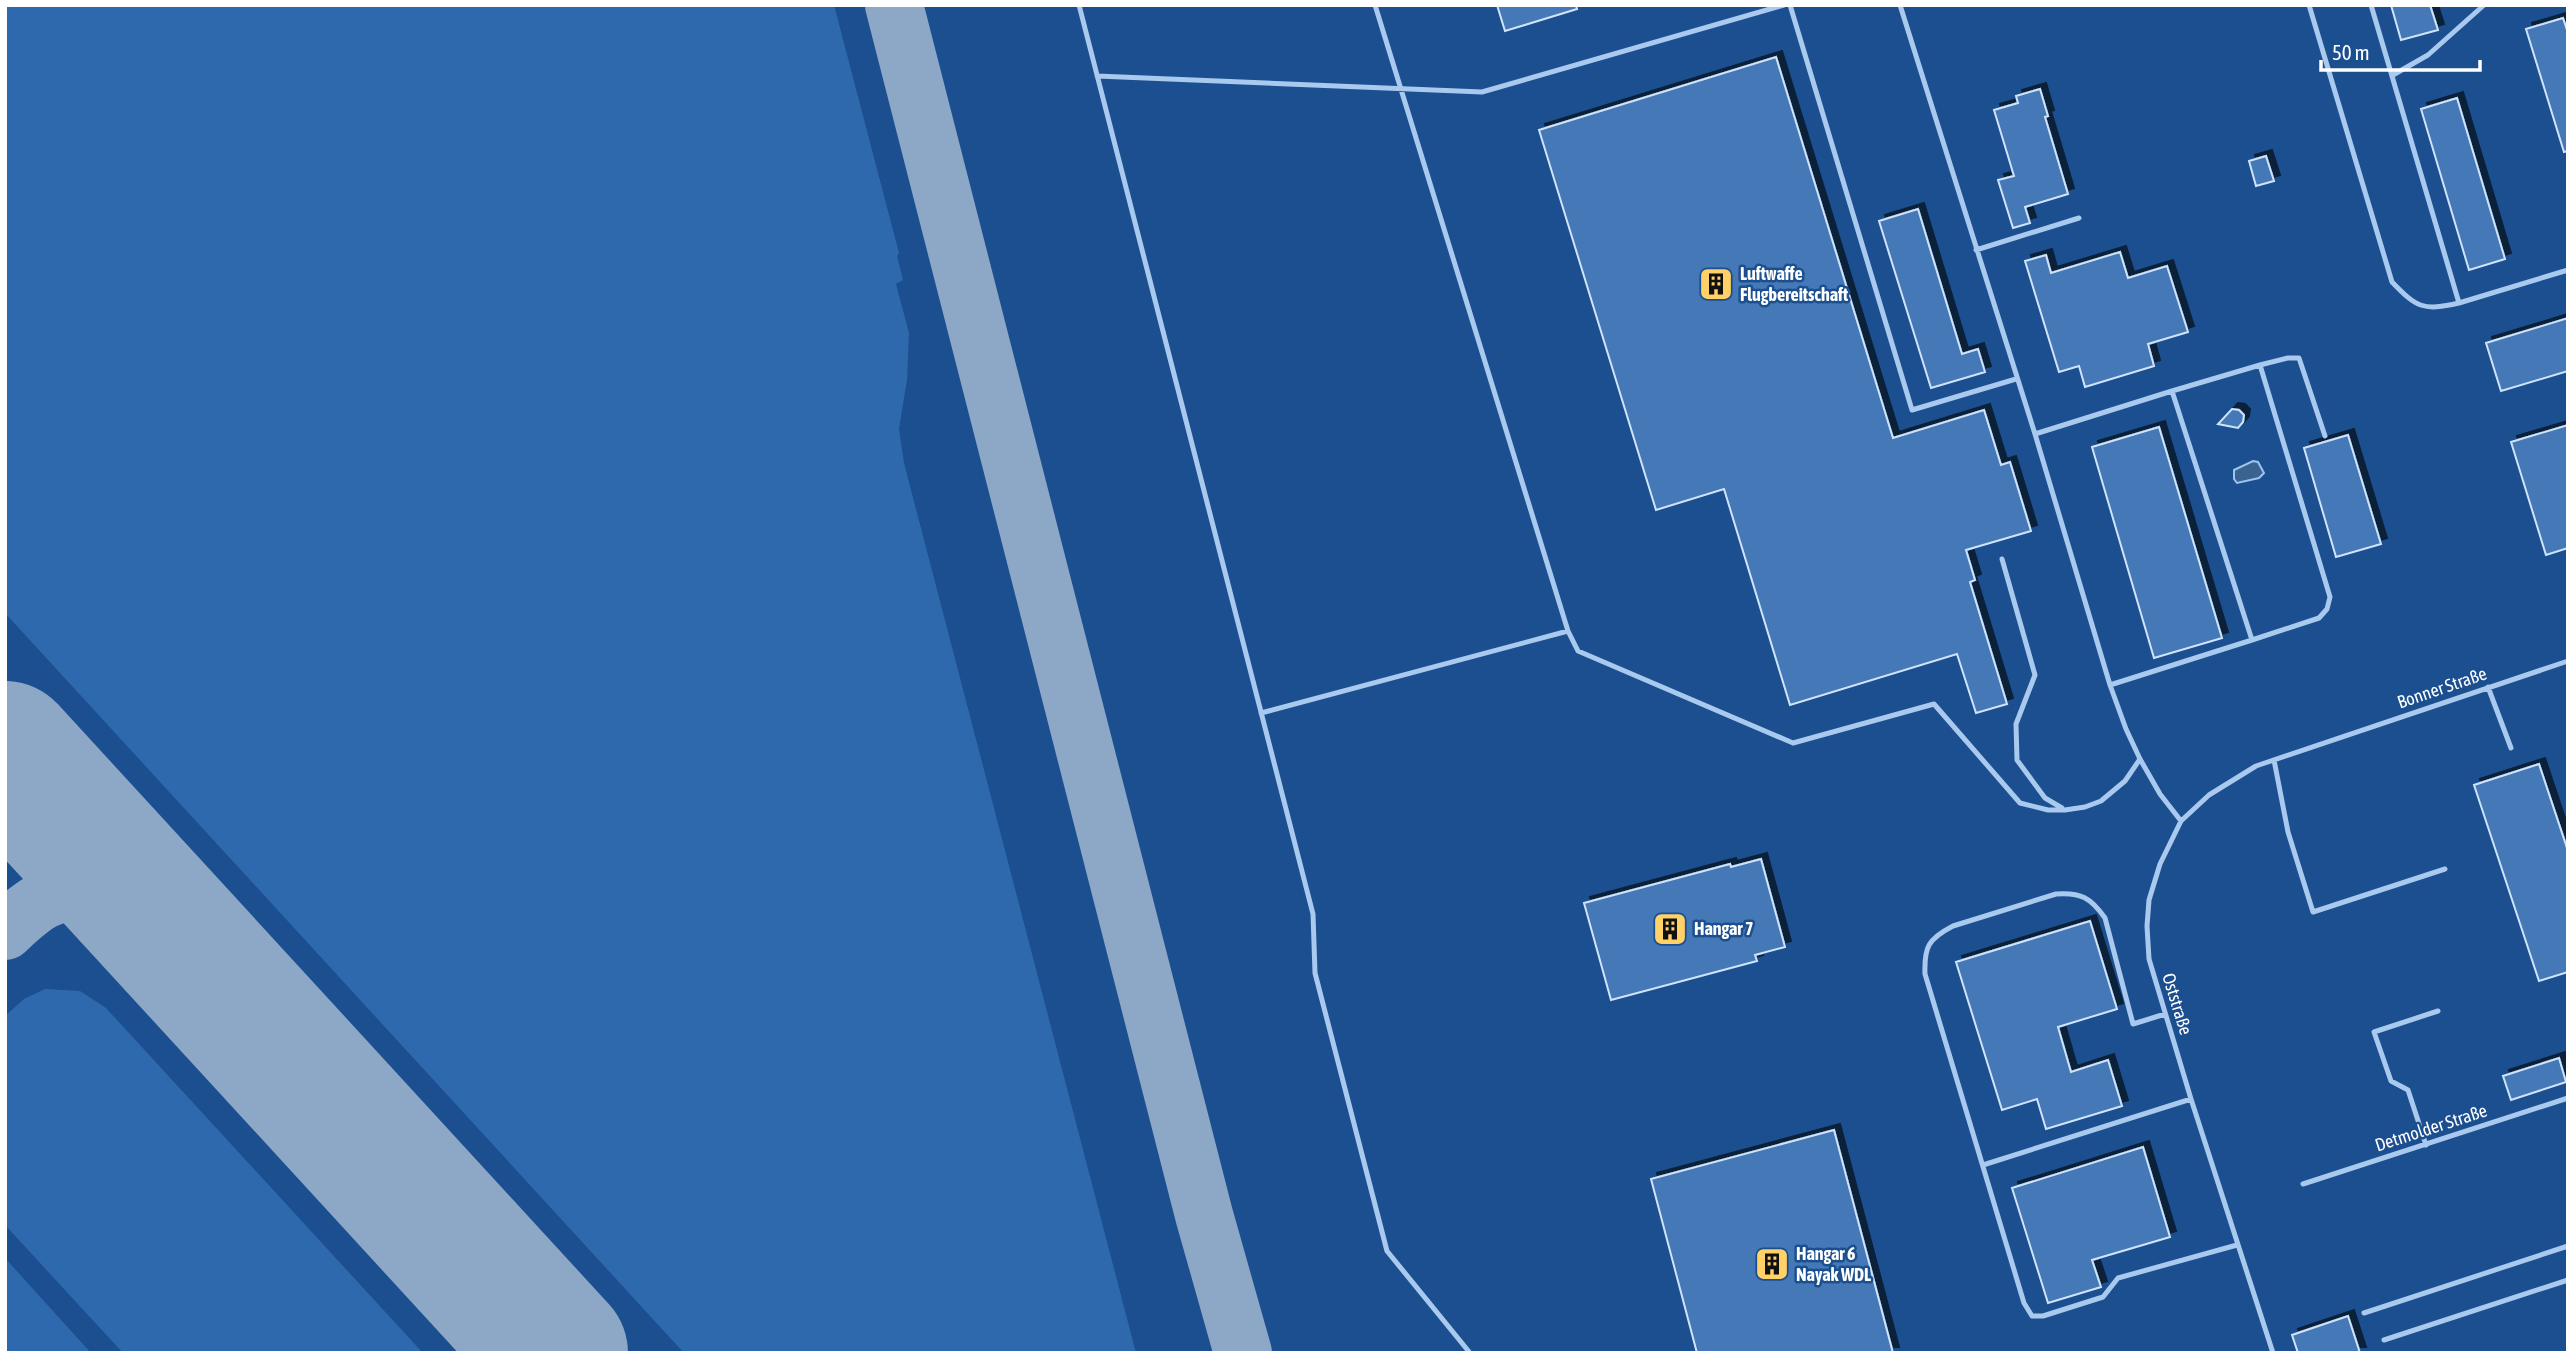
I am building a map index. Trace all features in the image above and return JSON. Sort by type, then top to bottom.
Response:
[{"type":"lane","points":[[1079,5],[1313,914],[1315,973],[1388,1251],[1470,1353]]},
{"type":"lane","points":[[1375,5],[1568,631],[1578,651],[1793,743],[1934,704],[2020,803],[2048,810],[2085,807],[2101,802],[2125,781],[2140,759]]},
{"type":"lane","points":[[1097,76],[1482,92],[1784,5]]},
{"type":"lane","points":[[1790,5],[1912,410],[2016,379]]},
{"type":"lane","points":[[1900,5],[2035,434],[2110,685],[2140,759],[2181,821]]},
{"type":"lane","points":[[2309,5],[2392,282],[2409,300],[2419,306],[2433,309],[2568,270]]},
{"type":"lane","points":[[2371,5],[2459,303]]},
{"type":"lane","points":[[2393,75],[2428,55],[2484,5]]},
{"type":"lane","points":[[1976,250],[2079,218]]},
{"type":"lane","points":[[2035,434],[2260,365],[2299,358],[2325,436]]},
{"type":"lane","points":[[2110,685],[2319,618],[2327,608],[2330,597],[2260,365]]},
{"type":"lane","points":[[2172,391],[2252,640]]},
{"type":"lane","points":[[2002,559],[2035,675],[2016,724],[2017,760],[2045,798],[2064,810]]},
{"type":"lane","points":[[1261,713],[1568,631]]},
{"type":"lane","name":"Bonner Straße","points":[[2325,742],[2568,661]]},
{"type":"lane","points":[[2488,687],[2511,748]]},
{"type":"lane","name":"Oststraße","points":[[2273,1353],[2149,959],[2149,900],[2160,864],[2181,821],[2209,796],[2256,766],[2325,742]]},
{"type":"lane","points":[[2274,760],[2288,832],[2313,912],[2445,869]]},
{"type":"lane","points":[[2165,1014],[2133,1024],[2105,918],[2084,895],[2056,894],[1953,926],[1941,932],[1928,945],[1925,974],[2024,1303],[2032,1316],[2043,1317],[2103,1297],[2118,1278],[2237,1245]]},
{"type":"lane","points":[[2426,1145],[2408,1090],[2391,1081],[2374,1032],[2438,1012]]},
{"type":"lane","name":"Detmolder Straße","points":[[2303,1184],[2568,1098]]},
{"type":"lane","points":[[1983,1165],[2191,1099]]},
{"type":"lane","points":[[2364,1312],[2568,1246]]},
{"type":"lane","points":[[2384,1340],[2568,1280]]},
{"type":"shaded area","points":[[5,5],[834,5],[899,253],[897,256],[903,280],[896,284],[909,333],[907,380],[899,429],[904,463],[1136,1353],[684,1353],[5,613]]},
{"type":"shaded area","points":[[2253,461],[2258,462],[2264,473],[2259,478],[2237,483],[2234,470]]},
{"type":"shaded area","points":[[45,989],[80,991],[106,1008],[423,1353],[123,1353],[5,1225],[5,1016],[24,999]]},
{"type":"shaded area","points":[[5,1258],[91,1353],[5,1353]]},
{"type":"building","points":[[1497,5],[1576,5],[1577,9],[1505,31]]},
{"type":"building","points":[[2391,5],[2430,5],[2438,30],[2401,40]]},
{"type":"building","points":[[2563,18],[2568,33],[2568,151],[2564,152],[2526,29]]},
{"type":"building","name":"Luftwaffe Flugbereitschaft","points":[[1776,57],[1893,438],[1984,410],[2001,465],[2010,462],[2031,531],[1966,550],[1975,580],[1970,582],[2007,704],[1976,713],[1957,654],[1790,705],[1724,489],[1656,510],[1539,130]]},
{"type":"building","points":[[2040,89],[2048,116],[2045,117],[2068,194],[2025,207],[2030,223],[2013,228],[1998,180],[2014,176],[1994,110],[2018,103],[2016,96]]},
{"type":"building","points":[[2457,98],[2505,259],[2469,270],[2421,109]]},
{"type":"building","points":[[2266,156],[2274,181],[2256,186],[2249,161]]},
{"type":"building","points":[[1918,209],[1962,354],[1978,349],[1985,372],[1931,388],[1879,221]]},
{"type":"building","points":[[2120,252],[2128,278],[2167,266],[2188,332],[2148,344],[2154,366],[2085,387],[2079,366],[2059,372],[2025,261],[2046,255],[2051,273]]},
{"type":"building","points":[[2568,318],[2568,371],[2501,391],[2486,343]]},
{"type":"building","points":[[2232,409],[2239,410],[2244,415],[2238,428],[2218,424]]},
{"type":"building","points":[[2568,425],[2568,548],[2546,555],[2511,442]]},
{"type":"building","points":[[2159,427],[2222,638],[2154,658],[2092,447]]},
{"type":"building","points":[[2348,435],[2381,544],[2336,557],[2304,448]]},
{"type":"building","points":[[2539,764],[2568,851],[2568,972],[2539,981],[2474,785]]},
{"type":"building","name":"Hangar 7","points":[[1761,859],[1785,947],[1755,955],[1757,961],[1611,1000],[1584,903],[1730,864],[1731,867]]},
{"type":"building","points":[[2090,921],[2117,1009],[2058,1027],[2071,1072],[2108,1060],[2122,1106],[2046,1129],[2037,1099],[2002,1110],[1956,962]]},
{"type":"building","points":[[2559,1058],[2566,1082],[2511,1100],[2503,1076]]},
{"type":"building","name":"Hangar 6 Nayak WDL","points":[[1834,1130],[1893,1353],[1697,1353],[1651,1179]]},
{"type":"building","points":[[2143,1147],[2170,1237],[2092,1260],[2101,1287],[2048,1303],[2012,1188]]},
{"type":"building","points":[[2348,1316],[2360,1353],[2298,1353],[2292,1335]]},
{"type":"taxiway","points":[[894,5],[1204,1215],[1243,1353]]},
{"type":"taxiway","points":[[5,931],[28,910],[44,900],[65,893],[88,892],[112,896],[133,905],[175,939]]},
{"type":"runway","points":[[5,753],[556,1353]]},
{"type":"place","name":"Luftwaffe Flugbereitschaft","points":[[1716,284]]},
{"type":"place","name":"Hangar 7","points":[[1670,929]]},
{"type":"place","name":"Hangar 6 Nayak WDL","points":[[1772,1264]]}]
